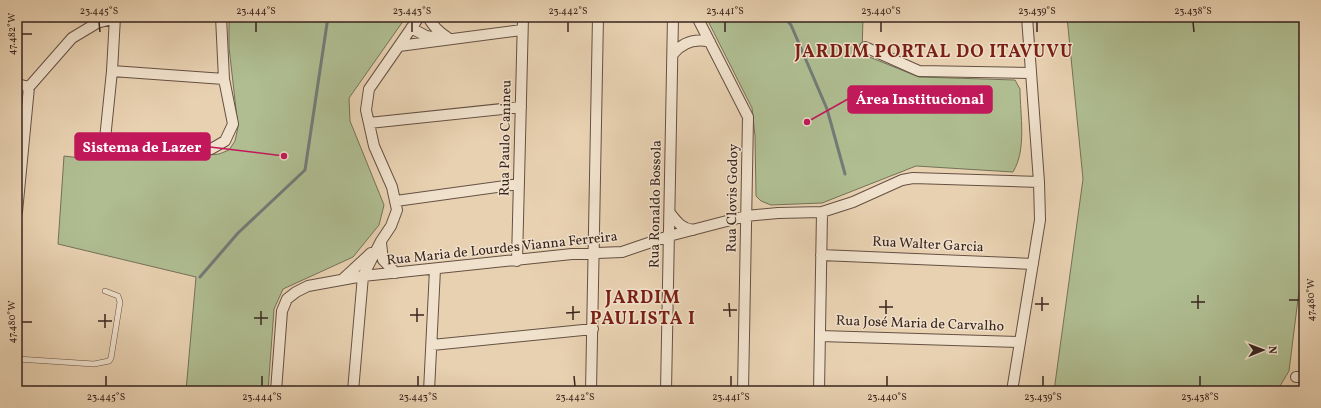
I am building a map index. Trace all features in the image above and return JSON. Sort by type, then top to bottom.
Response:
[{"type":"street","points":[[17,212],[29,87],[72,38],[96,23],[115,18],[112,71],[105,139],[118,148],[148,150],[211,149],[225,141],[233,124],[224,79],[222,17]]},
{"type":"street","points":[[360,277],[395,218],[397,210],[392,187],[374,146],[366,110],[369,90],[419,17]]},
{"type":"street","points":[[428,17],[433,26],[440,33],[451,39]]},
{"type":"street","name":"Rua Paulo Canineu","points":[[517,261],[523,17]]},
{"type":"street","points":[[592,391],[598,17]]},
{"type":"street","name":"Rua Ronaldo Bossola","points":[[666,391],[673,17]]},
{"type":"street","name":"Rua Clovis Godoy","points":[[697,17],[748,117],[743,391]]},
{"type":"street","points":[[1012,391],[1040,220],[1039,182],[1027,17]]},
{"type":"street","points":[[411,28],[426,36],[451,39]]},
{"type":"street","points":[[398,46],[522,30]]},
{"type":"street","points":[[673,54],[679,47],[692,41],[710,42]]},
{"type":"street","points":[[864,47],[919,71],[1031,73]]},
{"type":"street","points":[[112,71],[224,79]]},
{"type":"street","points":[[17,84],[29,87]]},
{"type":"street","points":[[369,124],[521,107]]},
{"type":"street","name":"Rua Maria de Lourdes Vianna Ferreira","points":[[360,277],[595,253],[622,252],[669,236],[746,216],[778,213],[822,212],[853,202],[902,180],[913,178],[1039,182]]},
{"type":"street","points":[[396,201],[519,184]]},
{"type":"street","points":[[670,212],[679,224],[686,228],[695,230]]},
{"type":"street","points":[[819,391],[822,212]]},
{"type":"street","points":[[342,280],[364,261],[381,241]]},
{"type":"street","points":[[381,241],[381,255],[383,260],[388,267],[396,273]]},
{"type":"street","points":[[648,243],[664,251],[669,258]]},
{"type":"street","name":"Rua Walter Garcia","points":[[821,255],[1033,264]]},
{"type":"street","points":[[353,391],[360,277],[364,261]]},
{"type":"street","points":[[429,391],[435,269]]},
{"type":"street","points":[[417,271],[429,279],[434,291]]},
{"type":"street","points":[[276,391],[282,311],[287,299],[296,292],[308,286],[360,277]]},
{"type":"street","points":[[432,345],[593,329]]},
{"type":"street","name":"Rua José Maria de Carvalho","points":[[820,336],[1020,342]]},
{"type":"lane","points":[[17,359],[94,364],[108,361],[111,358],[120,302],[118,296],[105,291]]},
{"type":"green space","points":[[229,17],[406,17],[349,98],[350,121],[384,205],[379,225],[353,257],[283,289],[274,309],[268,391],[186,391],[196,277],[58,244],[64,156],[97,160],[98,154],[147,158],[189,157],[219,154],[229,150],[235,141],[238,127],[229,47]]},
{"type":"green space","points":[[706,17],[863,17],[862,54],[919,77],[1015,80],[1020,89],[1022,132],[1020,153],[1013,172],[916,166],[822,203],[771,205],[761,201],[756,196],[755,136],[752,108]]},
{"type":"green space","points":[[1067,17],[1304,17],[1304,251],[1289,371],[1277,391],[1054,391],[1083,179]]},
{"type":"waterway","points":[[200,277],[238,233],[305,170],[328,17]]},
{"type":"waterway","points":[[784,17],[791,25],[827,109],[845,174]]},
{"type":"place","name":"Área Institucional","points":[[807,122]]},
{"type":"place","name":"Sistema de Lazer","points":[[284,156]]},
{"type":"district","name":"JARDIM PORTAL DO ITAVUVU","points":[[934,52]]},
{"type":"district","name":"JARDIM PAULISTA I","points":[[643,308]]}]
